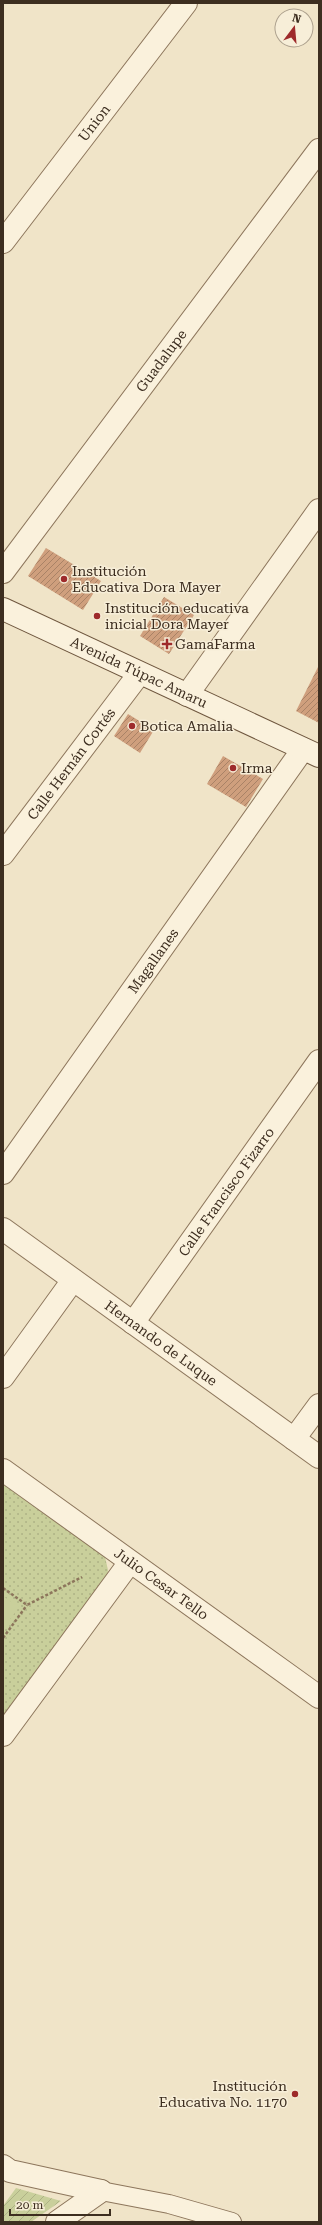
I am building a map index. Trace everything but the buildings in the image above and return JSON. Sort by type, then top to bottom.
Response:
[{"type":"street","name":"Union","points":[[3,242],[186,3]]},
{"type":"street","name":"Guadalupe","points":[[3,572],[319,150]]},
{"type":"street","points":[[187,694],[319,510]]},
{"type":"street","name":"Avenida Túpac Amaru","points":[[3,609],[139,674],[187,694],[311,752]]},
{"type":"street","name":"Calle Hernán Cortés","points":[[3,854],[139,674]]},
{"type":"street","name":"Magallanes","points":[[3,1173],[311,752]]},
{"type":"street","name":"Calle Francisco Fizarro","points":[[133,1323],[319,1061]]},
{"type":"street","name":"Hernando de Luque","points":[[3,1229],[319,1457]]},
{"type":"street","points":[[3,1377],[73,1280]]},
{"type":"street","points":[[294,1440],[319,1405]]},
{"type":"street","name":"Julio Cesar Tello","points":[[3,1470],[319,1698]]},
{"type":"street","points":[[3,1735],[130,1562]]},
{"type":"street","points":[[5,2173],[101,2191]]},
{"type":"street","points":[[57,2222],[101,2191]]},
{"type":"lane","points":[[101,2191],[169,2204],[232,2222]]},
{"type":"path","points":[[3,1638],[27,1605],[88,1574]]},
{"type":"path","points":[[3,1588],[27,1605]]},
{"type":"green space","points":[[3,1484],[105,1557],[108,1570],[107,1581],[3,1719]]},
{"type":"green space","points":[[3,1596],[19,1607],[3,1629]]},
{"type":"green space","points":[[16,2188],[61,2201],[31,2222],[3,2222],[3,2206]]},
{"type":"place","name":"Institución Educativa Dora Mayer","points":[[64,579]]},
{"type":"place","name":"Institución educativa inicial Dora Mayer","points":[[97,616]]},
{"type":"place","name":"GamaFarma","points":[[167,644]]},
{"type":"place","name":"Botica Amalia","points":[[132,726]]},
{"type":"place","name":"Irma","points":[[233,768]]},
{"type":"place","name":"Institución Educativa No. 1170","points":[[295,2094]]}]
